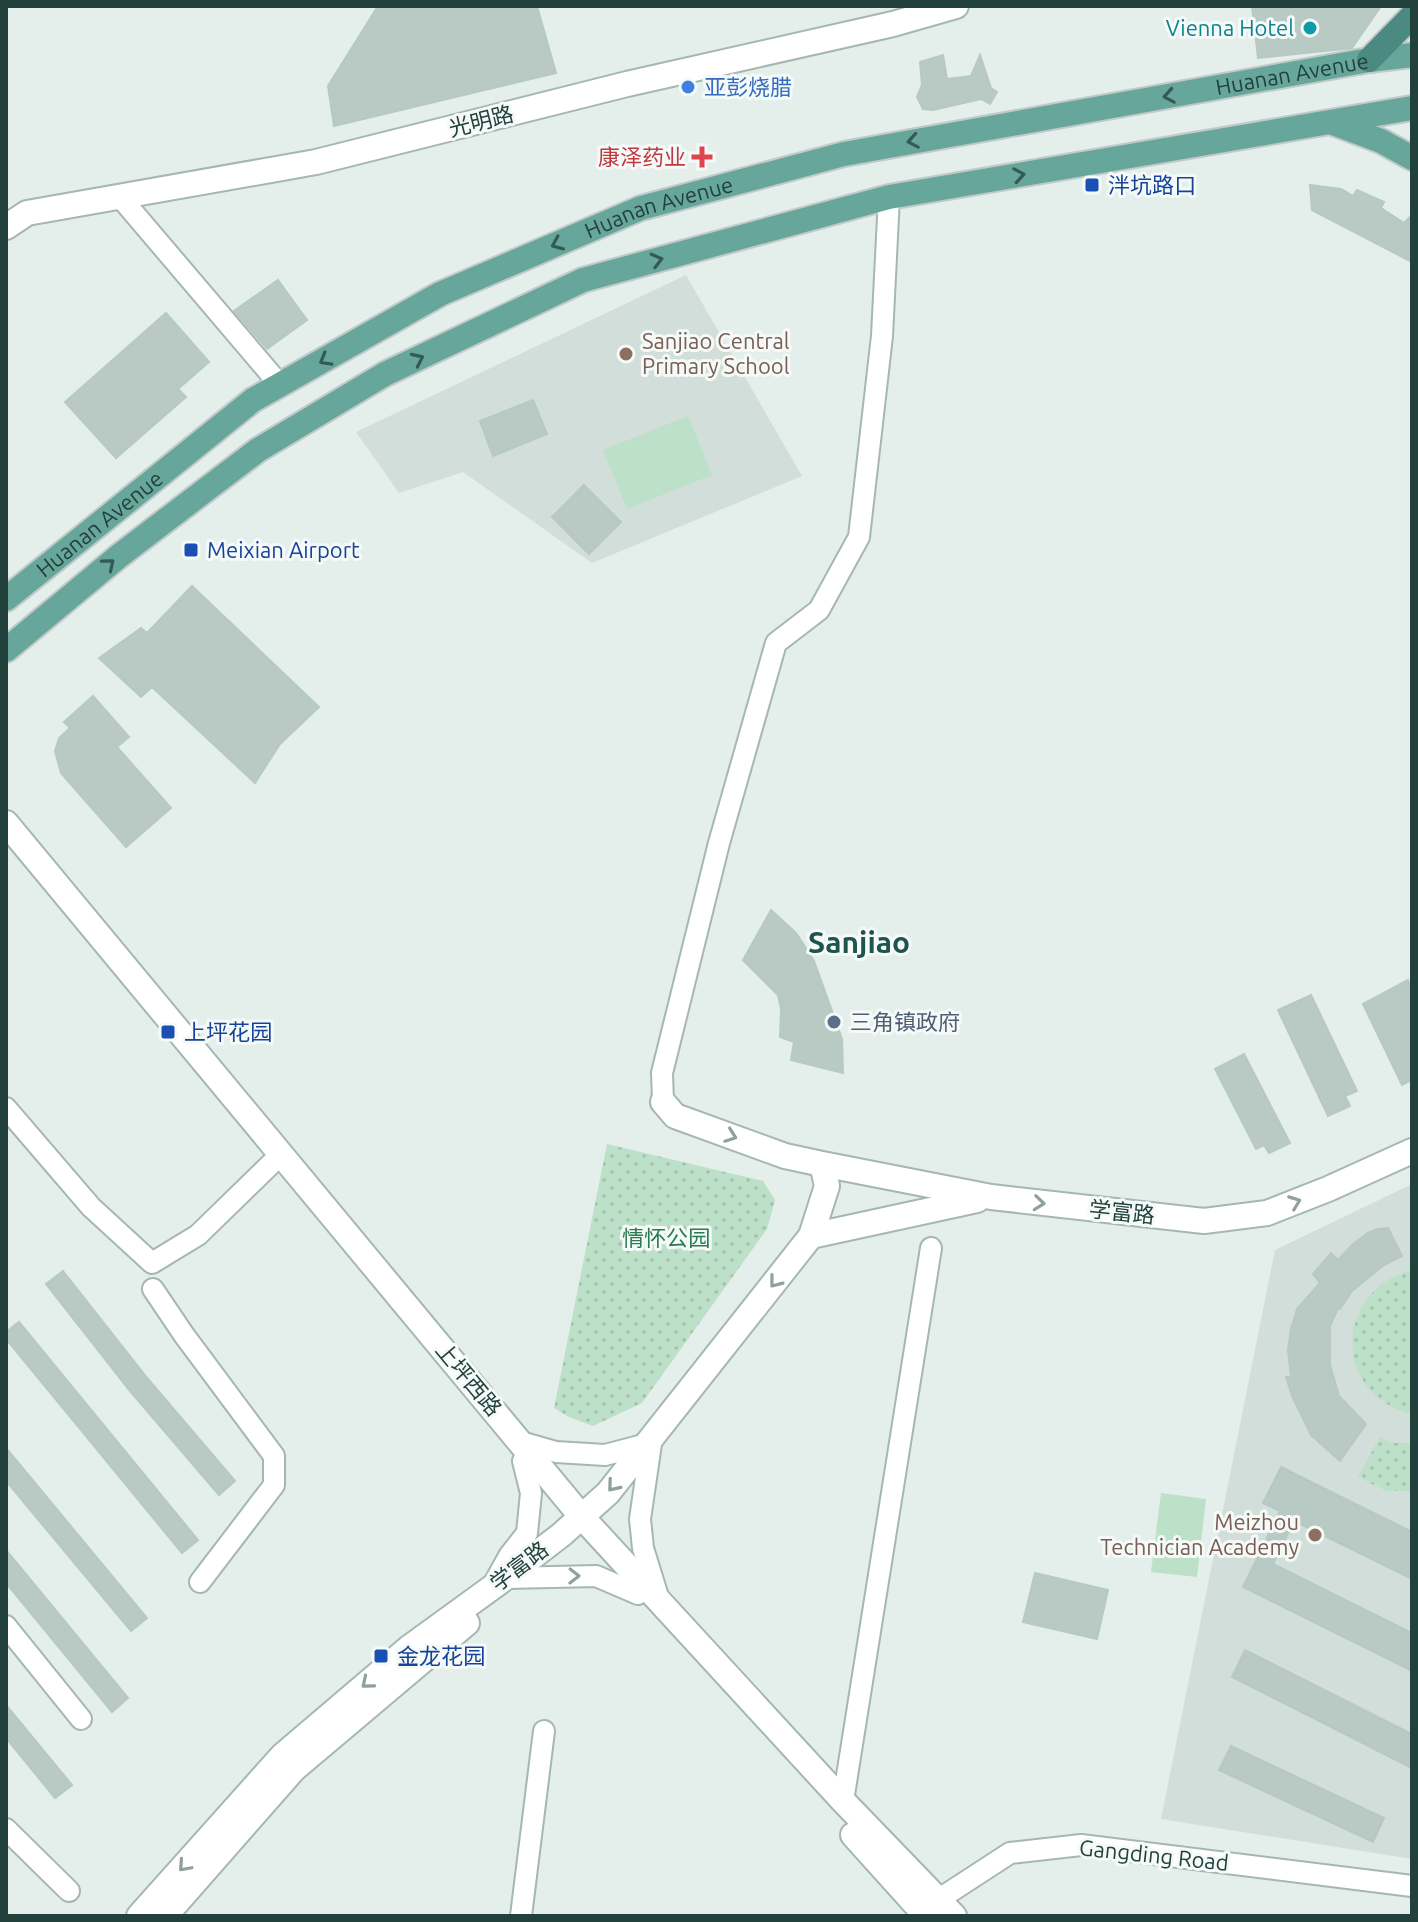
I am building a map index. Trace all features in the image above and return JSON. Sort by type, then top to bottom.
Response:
[{"type":"highway","points":[[1369,60],[1412,16]]},
{"type":"main road","name":"Huanan Avenue","points":[[8,597],[253,400],[440,294],[641,208],[844,154],[1369,60],[1412,55]]},
{"type":"main road","name":"Huanan Avenue","points":[[6,650],[258,450],[385,374],[583,280],[889,197],[1412,108]]},
{"type":"main road","points":[[1331,122],[1381,141],[1412,158]]},
{"type":"main road","points":[[60,556],[83,586]]},
{"type":"street","name":"光明路","points":[[6,227],[27,213],[316,162],[627,84],[893,24],[956,6]]},
{"type":"street","points":[[663,1102],[662,1073],[719,843],[776,643],[819,610],[859,537],[882,336],[889,197]]},
{"type":"street","points":[[121,198],[280,385]]},
{"type":"street","name":"上坪西路","points":[[6,823],[581,1523],[931,1912]]},
{"type":"street","name":"上坪西路","points":[[6,840],[522,1451]]},
{"type":"street","name":"学富路","points":[[663,1102],[675,1116],[785,1156],[991,1197],[1204,1221],[1267,1213],[1412,1151]]},
{"type":"street","points":[[6,1108],[91,1207],[152,1263],[198,1235],[274,1161]]},
{"type":"street","name":"学富路","points":[[165,1916],[294,1769],[581,1523],[608,1493],[811,1236],[827,1186],[822,1164]]},
{"type":"street","points":[[811,1236],[991,1197]]},
{"type":"street","points":[[843,1801],[931,1248]]},
{"type":"street","points":[[153,1289],[274,1456],[274,1485],[200,1582]]},
{"type":"street","points":[[649,1441],[640,1519],[648,1597],[596,1576],[499,1582],[509,1556],[527,1533],[531,1493],[522,1451],[605,1455],[649,1441]]},
{"type":"street","name":"学富路","points":[[139,1916],[282,1756],[410,1647],[581,1523]]},
{"type":"street","name":"上坪西路","points":[[648,1597],[843,1801],[931,1912]]},
{"type":"street","points":[[6,1626],[81,1719]]},
{"type":"street","points":[[521,1916],[544,1731]]},
{"type":"street","points":[[6,1829],[69,1891]]},
{"type":"street","name":"Gangding Road","points":[[931,1912],[1010,1853],[1081,1845],[1412,1886]]},
{"type":"shaded area","name":"Sanjiao Central Primary School","points":[[686,275],[802,476],[592,563],[463,472],[399,493],[356,432]]},
{"type":"shaded area","name":"Meizhou Technician Academy","points":[[1412,1184],[1412,1859],[1161,1819],[1275,1250]]},
{"type":"green space","points":[[688,416],[712,475],[627,509],[603,450]]},
{"type":"green space","name":"情怀公园","points":[[607,1144],[763,1181],[775,1200],[767,1229],[642,1403],[593,1426],[554,1408]]},
{"type":"green space","points":[[1412,1270],[1412,1414],[1386,1403],[1367,1386],[1356,1366],[1352,1343],[1356,1320],[1367,1299],[1386,1281]]},
{"type":"green space","points":[[1380,1437],[1392,1443],[1412,1443],[1412,1491],[1386,1491],[1358,1477]]},
{"type":"green space","points":[[1161,1493],[1206,1499],[1197,1577],[1151,1572]]},
{"type":"building","points":[[378,6],[537,6],[556,73],[334,126],[328,86]]},
{"type":"building","name":"Vienna Hotel","points":[[1252,6],[1381,6],[1352,48],[1258,58]]},
{"type":"building","points":[[943,55],[947,79],[971,76],[980,55],[991,88],[997,92],[990,104],[981,99],[933,110],[923,109],[917,97],[922,85],[920,62]]},
{"type":"building","points":[[1310,185],[1341,189],[1353,196],[1357,190],[1384,202],[1381,208],[1404,223],[1412,215],[1412,262],[1312,210]]},
{"type":"building","points":[[278,280],[307,320],[267,349],[234,311]]},
{"type":"building","points":[[166,313],[209,362],[178,389],[186,397],[116,458],[65,402]]},
{"type":"building","points":[[533,400],[547,434],[493,456],[480,421]]},
{"type":"building","points":[[584,485],[621,522],[589,554],[552,517]]},
{"type":"building","points":[[192,586],[319,707],[280,744],[255,783],[152,687],[141,697],[99,658],[141,628],[147,633]]},
{"type":"building","points":[[93,696],[129,737],[117,747],[171,808],[126,847],[61,773],[55,751],[59,738],[70,728],[64,722]]},
{"type":"building","points":[[771,910],[796,933],[814,961],[842,1039],[843,1073],[791,1060],[794,1042],[780,1037],[778,995],[743,960]]},
{"type":"building","points":[[1408,980],[1412,990],[1412,1080],[1402,1085],[1363,1004]]},
{"type":"building","points":[[1311,995],[1357,1091],[1345,1096],[1350,1106],[1328,1116],[1278,1010]]},
{"type":"building","points":[[1244,1054],[1290,1143],[1269,1153],[1264,1145],[1256,1149],[1215,1069]]},
{"type":"building","points":[[1388,1228],[1402,1256],[1384,1265],[1352,1291],[1338,1308],[1330,1326],[1330,1365],[1339,1396],[1366,1424],[1340,1461],[1311,1435],[1292,1396],[1286,1377],[1291,1377],[1288,1350],[1291,1329],[1297,1309],[1320,1283],[1313,1274],[1331,1253],[1338,1260],[1368,1233]]},
{"type":"building","points":[[63,1271],[148,1379],[235,1481],[219,1495],[130,1391],[46,1284]]},
{"type":"building","points":[[19,1322],[198,1540],[182,1553],[6,1339],[6,1332]]},
{"type":"building","points":[[6,1448],[147,1618],[131,1631],[6,1481]]},
{"type":"building","points":[[1281,1467],[1412,1532],[1412,1579],[1294,1521],[1273,1564],[1412,1633],[1412,1671],[1243,1587],[1280,1511],[1263,1503]]},
{"type":"building","points":[[6,1550],[128,1698],[112,1712],[6,1583]]},
{"type":"building","points":[[1035,1573],[1108,1590],[1097,1639],[1023,1622]]},
{"type":"building","points":[[1245,1650],[1412,1734],[1412,1768],[1232,1677]]},
{"type":"building","points":[[6,1705],[72,1785],[55,1798],[6,1738]]},
{"type":"building","points":[[1231,1746],[1384,1818],[1373,1842],[1219,1770]]},
{"type":"place","name":"Vienna Hotel","points":[[1310,28]]},
{"type":"place","name":"亚彭烧腊","points":[[688,87]]},
{"type":"place","name":"康泽药业","points":[[702,157]]},
{"type":"place","name":"泮坑路口","points":[[1092,185]]},
{"type":"place","name":"Sanjiao Central Primary School","points":[[626,354]]},
{"type":"place","name":"Meixian Airport","points":[[191,550]]},
{"type":"place","name":"三角镇政府","points":[[834,1022]]},
{"type":"place","name":"上坪花园","points":[[168,1032]]},
{"type":"place","name":"Meizhou Technician Academy","points":[[1315,1535]]},
{"type":"place","name":"金龙花园","points":[[381,1656]]},
{"type":"district","name":"Sanjiao","points":[[859,943]]}]
